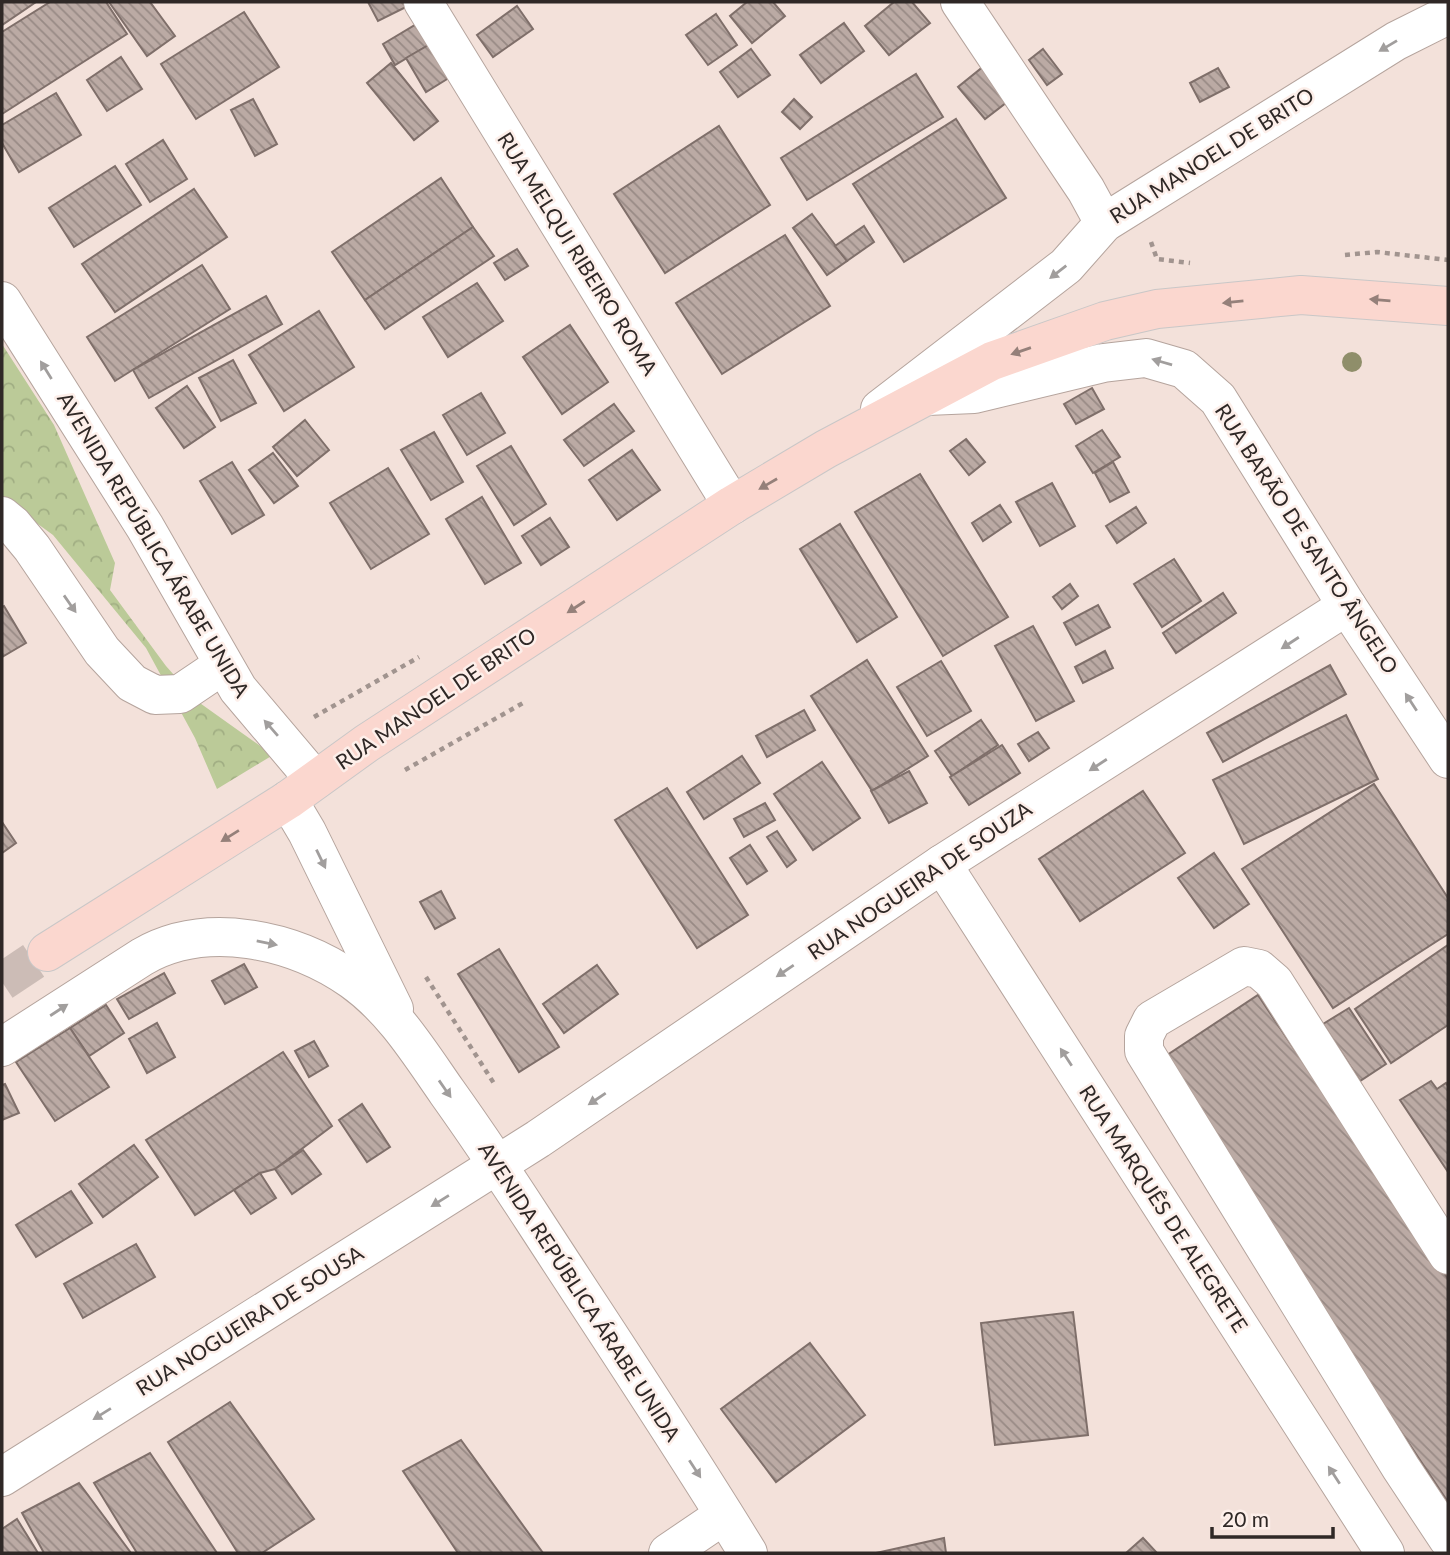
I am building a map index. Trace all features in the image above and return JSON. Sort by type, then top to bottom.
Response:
[{"type":"main road","name":"RUA MANOEL DE BRITO","points":[[47,952],[302,790],[390,728],[732,505],[827,449],[992,361],[1105,321],[1157,309],[1301,295],[1448,306]]},
{"type":"street","name":"RUA MELQUI RIBEIRO ROMA","points":[[423,2],[732,505]]},
{"type":"street","points":[[960,2],[1086,190],[1104,223]]},
{"type":"street","name":"RUA MANOEL DE BRITO","points":[[827,449],[1066,266],[1104,223],[1396,41],[1448,15]]},
{"type":"street","name":"AVENIDA REPÚBLICA ÁRABE UNIDA","points":[[2,301],[145,527],[223,665],[302,790],[307,832],[406,1033]]},
{"type":"street","name":"RUA BARÃO DE SANTO ÂNGELO","points":[[927,396],[974,394],[1103,363],[1146,358],[1184,369],[1218,399],[1347,606],[1448,759]]},
{"type":"street","points":[[2,516],[32,548],[103,651],[132,683],[155,695],[180,694],[223,665]]},
{"type":"street","name":"RUA NOGUEIRA DE SOUZA","points":[[498,1165],[942,864],[1347,606]]},
{"type":"street","name":"RUA MARQUÊS DE ALEGRETE","points":[[942,864],[1385,1553]]},
{"type":"street","name":"AVENIDA REPÚBLICA ÁRABE UNIDA","points":[[2,1047],[159,948],[185,941],[213,938],[271,943],[319,961],[352,980],[381,1004],[406,1033],[498,1165],[748,1553]]},
{"type":"street","points":[[1448,1255],[1274,982],[1259,969],[1244,966],[1152,1020],[1144,1036],[1144,1051],[1394,1457],[1448,1539]]},
{"type":"street","name":"RUA NOGUEIRA DE SOUSA","points":[[2,1477],[498,1165]]},
{"type":"street","points":[[668,1553],[724,1515]]},
{"type":"path","points":[[307,721],[424,654]]},
{"type":"path","points":[[404,771],[523,703]]},
{"type":"path","points":[[421,968],[495,1085]]},
{"type":"green space","points":[[2,344],[54,425],[115,563],[110,590],[166,666],[197,701],[273,755],[217,789],[195,738],[146,648],[53,535],[2,498]]},
{"type":"building","points":[[2,2],[36,2],[2,25]]},
{"type":"building","points":[[50,2],[106,2],[127,34],[2,114],[2,32]]},
{"type":"building","points":[[109,2],[150,2],[175,36],[147,56]]},
{"type":"building","points":[[368,2],[411,2],[412,4],[378,21]]},
{"type":"building","points":[[747,2],[773,2],[785,16],[752,43],[730,16]]},
{"type":"building","points":[[894,2],[912,2],[930,23],[889,55],[865,26]]},
{"type":"building","points":[[517,6],[533,29],[493,57],[477,35]]},
{"type":"building","points":[[244,12],[279,67],[196,119],[161,64]]},
{"type":"building","points":[[716,14],[737,45],[708,65],[686,35]]},
{"type":"building","points":[[420,22],[432,43],[395,65],[383,44]]},
{"type":"building","points":[[844,23],[864,51],[821,83],[800,55]]},
{"type":"building","points":[[432,43],[452,76],[426,92],[406,58]]},
{"type":"building","points":[[751,49],[770,75],[738,97],[720,72]]},
{"type":"building","points":[[1043,49],[1062,74],[1047,85],[1029,60]]},
{"type":"building","points":[[121,57],[142,89],[107,111],[87,80]]},
{"type":"building","points":[[391,63],[438,121],[414,140],[367,83]]},
{"type":"building","points":[[984,66],[1011,99],[985,119],[958,87]]},
{"type":"building","points":[[1218,68],[1229,87],[1200,102],[1190,83]]},
{"type":"building","points":[[916,74],[943,117],[807,200],[781,158]]},
{"type":"building","points":[[56,93],[81,135],[19,172],[2,143],[2,125]]},
{"type":"building","points":[[253,99],[277,144],[255,156],[231,110]]},
{"type":"building","points":[[794,99],[812,117],[800,129],[782,112]]},
{"type":"building","points":[[956,119],[1006,198],[904,262],[853,184]]},
{"type":"building","points":[[719,126],[770,205],[665,273],[614,194]]},
{"type":"building","points":[[163,140],[187,179],[150,202],[126,164]]},
{"type":"building","points":[[115,166],[141,205],[74,247],[49,208]]},
{"type":"building","points":[[441,178],[473,227],[365,300],[332,252]]},
{"type":"building","points":[[194,189],[227,237],[115,312],[82,264]]},
{"type":"building","points":[[812,214],[847,261],[827,275],[793,228]]},
{"type":"building","points":[[864,226],[874,242],[847,261],[835,246]]},
{"type":"building","points":[[473,227],[494,256],[385,329],[365,300]]},
{"type":"building","points":[[785,235],[830,306],[722,374],[676,303]]},
{"type":"building","points":[[517,249],[528,266],[505,280],[494,263]]},
{"type":"building","points":[[202,265],[230,309],[115,381],[87,337]]},
{"type":"building","points":[[477,283],[503,321],[448,357],[423,317]]},
{"type":"building","points":[[266,296],[282,324],[149,398],[133,370]]},
{"type":"building","points":[[319,311],[354,367],[284,411],[249,355]]},
{"type":"building","points":[[570,325],[608,382],[562,414],[523,357]]},
{"type":"building","points":[[233,360],[256,403],[221,421],[199,378]]},
{"type":"building","points":[[187,386],[215,427],[184,448],[156,408]]},
{"type":"building","points":[[1092,388],[1104,409],[1076,424],[1064,404]]},
{"type":"building","points":[[481,393],[505,433],[467,455],[443,415]]},
{"type":"building","points":[[614,404],[634,431],[584,466],[564,440]]},
{"type":"building","points":[[305,420],[329,450],[297,476],[273,447]]},
{"type":"building","points":[[1102,430],[1120,457],[1093,473],[1076,446]]},
{"type":"building","points":[[434,432],[463,482],[431,500],[401,450]]},
{"type":"building","points":[[966,439],[985,462],[969,475],[950,451]]},
{"type":"building","points":[[511,446],[546,504],[514,525],[477,466]]},
{"type":"building","points":[[632,450],[660,490],[617,520],[589,480]]},
{"type":"building","points":[[273,453],[298,486],[274,503],[249,470]]},
{"type":"building","points":[[232,462],[264,515],[232,534],[200,481]]},
{"type":"building","points":[[1113,462],[1129,492],[1110,502],[1095,473]]},
{"type":"building","points":[[388,468],[429,534],[371,569],[330,503]]},
{"type":"building","points":[[920,474],[1008,617],[943,656],[855,512]]},
{"type":"building","points":[[1052,483],[1075,526],[1040,546],[1016,502]]},
{"type":"building","points":[[482,497],[521,563],[485,584],[446,519]]},
{"type":"building","points":[[1000,505],[1011,522],[983,541],[972,523]]},
{"type":"building","points":[[1136,507],[1146,523],[1117,543],[1106,526]]},
{"type":"building","points":[[550,518],[569,547],[541,565],[522,536]]},
{"type":"building","points":[[840,524],[897,617],[857,642],[800,549]]},
{"type":"building","points":[[1174,559],[1201,601],[1162,627],[1134,584]]},
{"type":"building","points":[[1070,584],[1078,596],[1062,609],[1053,597]]},
{"type":"building","points":[[1223,593],[1236,613],[1176,653],[1163,633]]},
{"type":"building","points":[[1098,605],[1110,627],[1076,645],[1064,623]]},
{"type":"building","points":[[4,606],[26,643],[2,657],[2,607]]},
{"type":"building","points":[[1033,626],[1074,701],[1036,721],[995,646]]},
{"type":"building","points":[[1105,651],[1113,668],[1083,683],[1075,667]]},
{"type":"building","points":[[867,660],[928,756],[872,791],[811,696]]},
{"type":"building","points":[[941,661],[971,711],[927,736],[897,687]]},
{"type":"building","points":[[1330,665],[1346,694],[1223,762],[1207,733]]},
{"type":"building","points":[[804,710],[815,730],[767,757],[756,736]]},
{"type":"building","points":[[1346,715],[1378,779],[1244,844],[1213,780]]},
{"type":"building","points":[[981,720],[998,745],[952,776],[935,751]]},
{"type":"building","points":[[1038,732],[1049,748],[1029,761],[1018,744]]},
{"type":"building","points":[[1002,745],[1020,773],[969,805],[950,777]]},
{"type":"building","points":[[742,756],[760,783],[704,819],[687,792]]},
{"type":"building","points":[[822,762],[860,818],[813,850],[774,794]]},
{"type":"building","points":[[909,771],[927,803],[889,823],[871,791]]},
{"type":"building","points":[[1374,784],[1448,898],[1448,934],[1333,1008],[1242,869]]},
{"type":"building","points":[[667,788],[748,915],[697,948],[615,820]]},
{"type":"building","points":[[1143,791],[1185,853],[1080,921],[1039,859]]},
{"type":"building","points":[[765,803],[775,820],[744,837],[734,819]]},
{"type":"building","points":[[2,822],[16,843],[2,853]]},
{"type":"building","points":[[777,831],[796,860],[787,867],[767,837]]},
{"type":"building","points":[[750,845],[767,871],[747,884],[730,858]]},
{"type":"building","points":[[1214,853],[1249,904],[1214,928],[1178,878]]},
{"type":"building","points":[[441,891],[455,918],[435,929],[420,902]]},
{"type":"building","points":[[1448,945],[1448,1025],[1391,1063],[1355,1009]]},
{"type":"building","points":[[499,949],[559,1047],[519,1072],[458,974]]},
{"type":"building","points":[[244,964],[257,987],[225,1004],[212,981]]},
{"type":"building","points":[[597,965],[618,994],[564,1033],[543,1004]]},
{"type":"building","points":[[164,973],[175,993],[129,1019],[117,999]]},
{"type":"building","points":[[1258,995],[1448,1279],[1448,1502],[1155,1063]]},
{"type":"building","points":[[106,1005],[124,1033],[89,1056],[70,1028]]},
{"type":"building","points":[[1349,1008],[1386,1064],[1360,1081],[1323,1024]]},
{"type":"building","points":[[157,1023],[175,1057],[147,1073],[129,1039]]},
{"type":"building","points":[[70,1028],[109,1087],[55,1121],[16,1062]]},
{"type":"building","points":[[314,1041],[328,1066],[309,1077],[295,1051]]},
{"type":"building","points":[[283,1052],[332,1126],[275,1169],[260,1173],[195,1215],[146,1140]]},
{"type":"building","points":[[1431,1081],[1437,1089],[1446,1083],[1448,1086],[1448,1172],[1400,1100]]},
{"type":"building","points":[[5,1084],[19,1113],[2,1120],[2,1085]]},
{"type":"building","points":[[362,1104],[390,1147],[367,1162],[339,1120]]},
{"type":"building","points":[[134,1145],[158,1177],[103,1217],[79,1184]]},
{"type":"building","points":[[303,1150],[321,1174],[292,1194],[275,1169]]},
{"type":"building","points":[[260,1173],[276,1198],[251,1214],[234,1190]]},
{"type":"building","points":[[71,1191],[92,1223],[36,1257],[16,1225]]},
{"type":"building","points":[[136,1244],[155,1277],[83,1318],[64,1284]]},
{"type":"building","points":[[1073,1312],[1088,1435],[995,1445],[981,1323]]},
{"type":"building","points":[[810,1343],[865,1415],[776,1482],[721,1409]]},
{"type":"building","points":[[230,1402],[314,1519],[262,1553],[238,1553],[168,1442]]},
{"type":"building","points":[[461,1440],[543,1553],[458,1553],[403,1471]]},
{"type":"building","points":[[150,1453],[217,1553],[137,1553],[94,1483]]},
{"type":"building","points":[[79,1483],[131,1553],[44,1553],[22,1513]]},
{"type":"building","points":[[17,1519],[38,1553],[2,1553],[2,1529]]},
{"type":"building","points":[[944,1538],[946,1553],[876,1553]]},
{"type":"building","points":[[1143,1538],[1157,1553],[1126,1553]]},
{"type":"tunnel","points":[[2,982],[47,952]]}]
